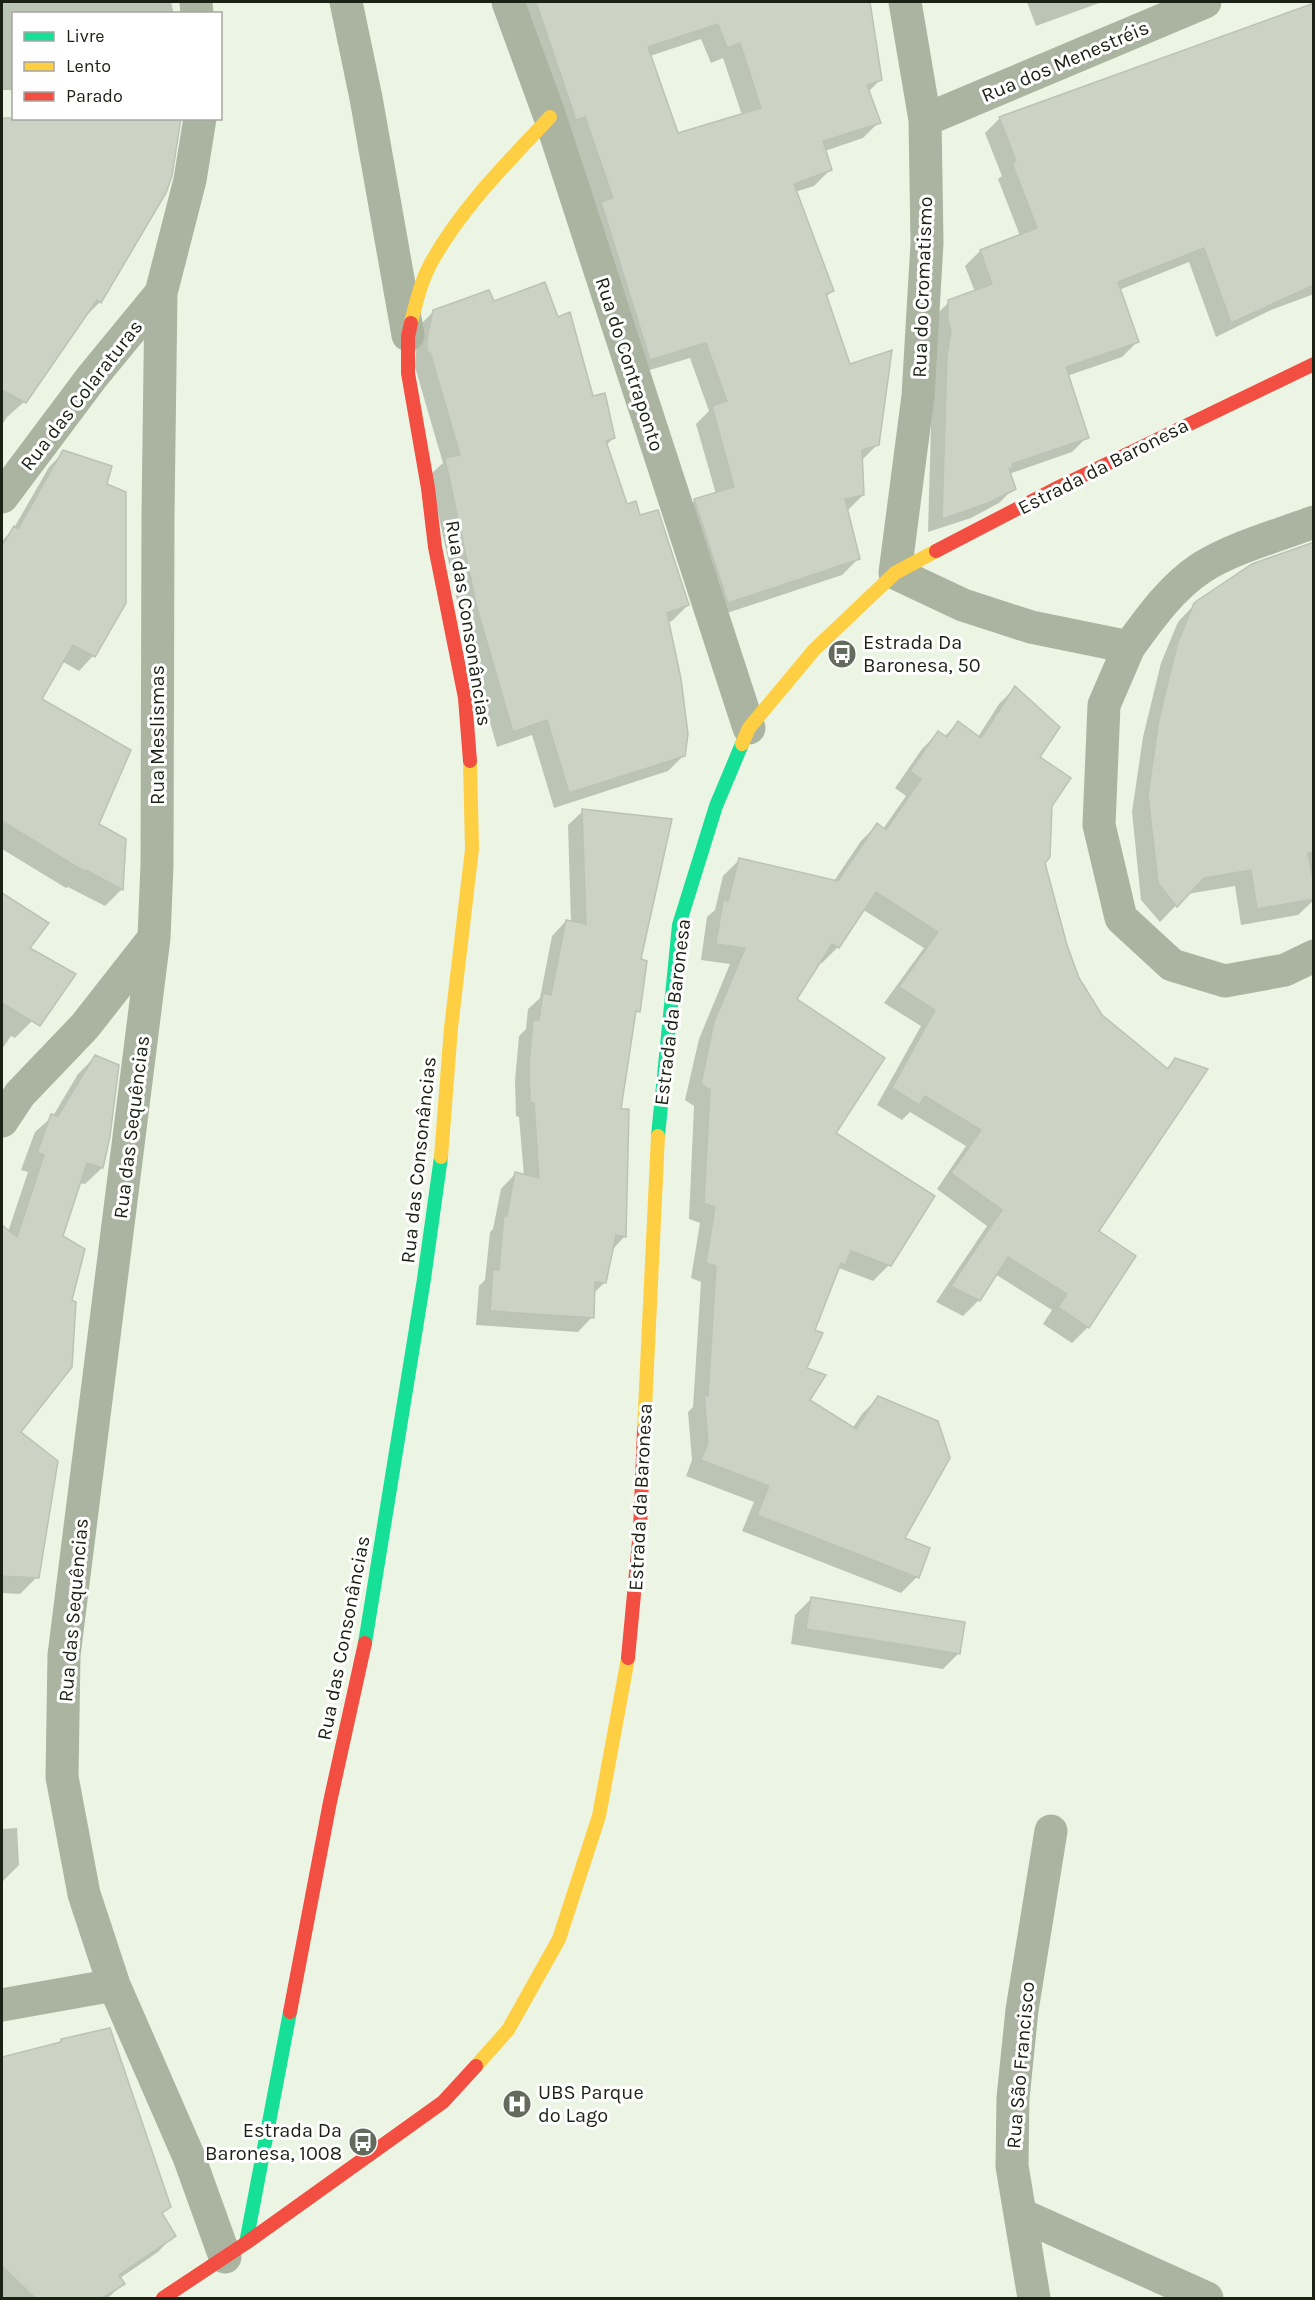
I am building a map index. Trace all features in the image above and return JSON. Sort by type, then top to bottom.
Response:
[{"type":"main road","name":"Rua das Consonâncias","points":[[235,2250],[365,1643],[440,1170],[451,1028],[472,849],[471,778],[465,698],[435,547],[428,488],[408,374],[408,337],[417,297],[431,263],[456,225],[496,175],[550,117]]},
{"type":"main road","name":"Estrada da Baronesa","points":[[163,2298],[235,2250],[443,2102],[508,2030],[559,1939],[599,1816],[628,1661],[640,1530],[657,1146],[679,925],[717,806],[749,728],[814,650],[895,573],[1070,482],[1314,364]]},
{"type":"street","points":[[346,2],[370,121],[408,337]]},
{"type":"street","name":"Rua do Contraponto","points":[[508,2],[550,117],[749,728]]},
{"type":"street","name":"Rua do Cromatismo","points":[[895,573],[918,396],[927,243],[925,120],[905,2]]},
{"type":"street","name":"Rua dos Menestréis","points":[[925,120],[1205,2]]},
{"type":"street","points":[[161,293],[190,180],[200,120]]},
{"type":"street","name":"Rua das Colaraturas","points":[[2,497],[92,377],[161,293]]},
{"type":"street","name":"Rua Meslismas","points":[[154,938],[157,853],[161,293]]},
{"type":"street","points":[[1314,522],[1242,548],[1201,568],[1164,600],[1129,647],[1104,705],[1099,825],[1121,918],[1172,965],[1225,981],[1285,970],[1314,956]]},
{"type":"street","points":[[895,573],[963,605],[1031,627],[1129,647]]},
{"type":"street","points":[[2,1121],[20,1094],[85,1026],[154,938]]},
{"type":"street","name":"Rua das Sequências","points":[[154,938],[64,1656],[62,1777],[84,1894],[114,1985],[189,2157],[235,2250]]},
{"type":"street","name":"Rua São Francisco","points":[[1034,2298],[1022,2215],[1012,2166],[1013,2098],[1022,2010],[1051,1831]]},
{"type":"street","points":[[2,2005],[114,1985]]},
{"type":"street","points":[[1022,2215],[1207,2298]]},
{"type":"building","points":[[536,2],[870,2],[882,80],[867,85],[881,123],[823,141],[832,170],[794,184],[834,291],[826,294],[850,364],[892,350],[879,445],[862,450],[864,495],[845,499],[860,559],[728,603],[694,499],[734,487],[712,406],[727,401],[706,343],[650,360],[601,202],[613,198],[585,117],[576,120]],"holes":[[[718,24],[727,48],[740,43],[761,108],[678,133],[648,47]]]},
{"type":"building","points":[[1314,3],[1314,285],[1231,323],[1204,248],[1118,282],[1139,342],[1066,367],[1089,438],[1012,464],[1013,468],[1009,469],[1016,489],[988,503],[942,519],[947,356],[951,331],[948,321],[948,300],[992,284],[980,250],[1037,228],[1012,163],[1016,161],[999,117]]},
{"type":"building","points":[[2,118],[12,118],[12,120],[181,120],[172,176],[166,193],[101,303],[97,300],[26,403],[2,390]]},
{"type":"building","points":[[545,282],[558,317],[570,312],[593,396],[605,393],[615,438],[606,441],[627,504],[636,501],[640,515],[658,510],[689,605],[667,613],[681,679],[688,734],[685,756],[569,793],[547,720],[513,732],[477,608],[445,458],[460,455],[430,352],[427,353],[427,339],[433,310],[489,290],[494,301]]},
{"type":"building","points":[[63,450],[112,466],[107,484],[126,492],[126,603],[95,657],[73,645],[42,699],[131,750],[99,824],[126,839],[123,890],[86,870],[85,872],[2,821],[2,546],[14,526],[18,529]]},
{"type":"building","points":[[1314,542],[1314,852],[1308,853],[1314,884],[1314,899],[1257,909],[1251,870],[1204,878],[1177,907],[1158,883],[1148,795],[1159,719],[1177,645],[1194,603],[1252,564]]},
{"type":"building","points":[[1015,686],[1060,727],[1040,757],[1071,778],[1052,806],[1050,857],[1045,863],[1067,945],[1079,978],[1102,1015],[1168,1069],[1175,1058],[1208,1069],[1099,1231],[1136,1256],[1089,1328],[1058,1307],[1067,1294],[1008,1257],[980,1301],[951,1286],[1002,1210],[951,1173],[981,1130],[925,1096],[919,1105],[892,1088],[935,1010],[899,987],[938,932],[876,892],[839,948],[832,944],[797,999],[885,1058],[836,1133],[935,1196],[891,1266],[851,1251],[845,1265],[841,1263],[815,1330],[823,1333],[807,1368],[826,1375],[810,1400],[856,1429],[878,1396],[938,1421],[950,1458],[905,1538],[930,1548],[919,1578],[757,1515],[769,1486],[701,1460],[708,1443],[704,1394],[708,1396],[716,1266],[706,1263],[715,1207],[704,1203],[710,1090],[701,1084],[714,1022],[745,948],[716,944],[723,900],[728,901],[739,858],[838,881],[877,823],[886,830],[921,779],[910,771],[938,731],[947,737],[958,721],[981,738]]},
{"type":"building","points":[[582,809],[672,819],[641,959],[647,961],[640,1012],[636,1011],[621,1109],[629,1109],[626,1237],[616,1235],[606,1283],[595,1282],[594,1318],[490,1311],[493,1270],[499,1270],[504,1216],[507,1216],[515,1172],[539,1178],[534,1103],[530,1102],[529,1066],[533,1020],[539,1020],[543,993],[551,995],[566,920],[586,924]]},
{"type":"building","points":[[2,893],[49,923],[30,948],[76,974],[40,1026],[2,1003]]},
{"type":"building","points":[[95,1055],[119,1065],[110,1136],[103,1168],[87,1163],[63,1236],[85,1249],[72,1300],[76,1302],[72,1367],[21,1432],[58,1461],[39,1578],[2,1576],[2,1225],[17,1237],[44,1155],[37,1153],[51,1114],[58,1116]]},
{"type":"building","points":[[811,1597],[965,1622],[960,1654],[806,1629]]},
{"type":"building","points":[[110,2028],[171,2207],[162,2213],[176,2236],[119,2275],[125,2284],[102,2298],[35,2298],[2,2266],[2,2057],[61,2042],[61,2039]]},
{"type":"traffic: fast","points":[[658,1136],[679,925],[716,806],[742,744]]},
{"type":"traffic: fast","points":[[365,1643],[424,1279],[441,1157]]},
{"type":"traffic: fast","points":[[246,2243],[290,2012]]},
{"type":"traffic: slow","points":[[411,323],[424,277],[456,223],[486,186],[550,117]]},
{"type":"traffic: slow","points":[[742,744],[749,728],[814,650],[895,573],[936,551]]},
{"type":"traffic: slow","points":[[441,1157],[451,1028],[472,849],[470,761]]},
{"type":"traffic: slow","points":[[644,1430],[658,1136]]},
{"type":"traffic: slow","points":[[476,2066],[508,2030],[559,1939],[599,1816],[628,1658]]},
{"type":"traffic: jam","points":[[411,323],[408,337],[408,373],[428,488],[435,547],[465,698],[470,761]]},
{"type":"traffic: jam","points":[[936,551],[1059,487],[1314,364]]},
{"type":"traffic: jam","points":[[628,1658],[640,1530],[644,1430]]},
{"type":"traffic: jam","points":[[290,2012],[330,1802],[365,1643]]},
{"type":"traffic: jam","points":[[163,2298],[246,2243],[443,2102],[476,2066]]},
{"type":"place","name":"Estrada Da Baronesa, 50","points":[[842,654]]},
{"type":"place","name":"UBS Parque do Lago","points":[[517,2104]]},
{"type":"place","name":"Estrada Da Baronesa, 1008","points":[[363,2142]]}]
